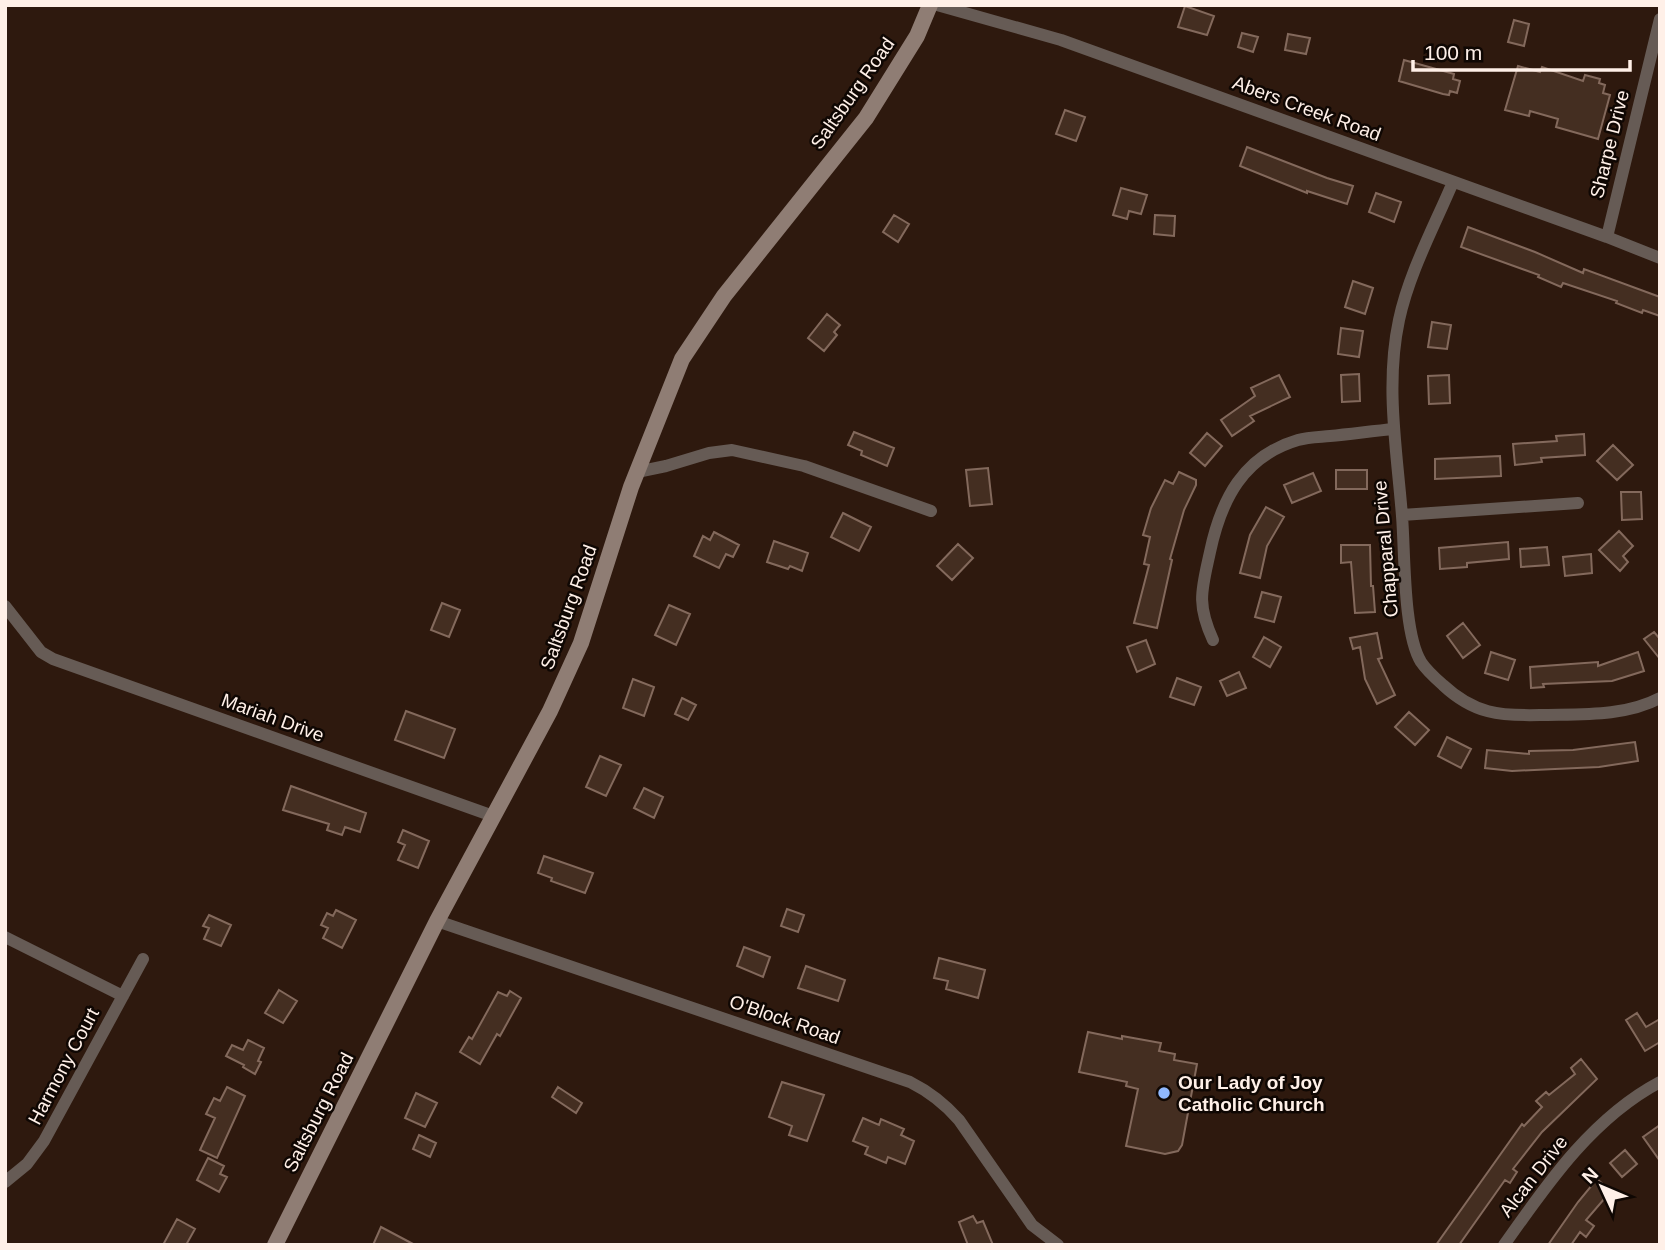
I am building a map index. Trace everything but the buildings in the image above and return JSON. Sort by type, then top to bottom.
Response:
[{"type":"main road","name":"Saltsburg Road","points":[[275,1245],[437,921],[550,710],[581,643],[637,472],[682,359],[723,296],[866,118],[917,36],[930,5]]},
{"type":"street","name":"Abers Creek Road","points":[[937,5],[1061,40],[1660,258]]},
{"type":"street","name":"Sharpe Drive","points":[[1606,237],[1660,19]]},
{"type":"street","name":"Chapparal Drive","points":[[1453,182],[1406,292],[1399,318],[1392,369],[1407,598],[1414,643],[1421,661],[1454,696],[1487,713],[1514,716],[1609,713],[1660,698]]},
{"type":"street","points":[[1213,640],[1204,621],[1201,592],[1221,508],[1237,481],[1253,465],[1298,440],[1394,429]]},
{"type":"street","points":[[637,472],[709,453],[732,450],[804,466],[930,511]]},
{"type":"street","points":[[1402,515],[1578,503]]},
{"type":"street","name":"Mariah Drive","points":[[5,606],[41,652],[53,659],[493,816]]},
{"type":"street","name":"O'Block Road","points":[[437,921],[910,1082],[930,1092],[946,1104],[959,1120],[1032,1225],[1058,1245]]},
{"type":"street","name":"Harmony Court","points":[[5,937],[123,996]]},
{"type":"street","name":"Harmony Court","points":[[5,1182],[27,1164],[44,1141],[143,959]]},
{"type":"street","name":"Alcan Drive","points":[[1504,1245],[1538,1196],[1579,1147],[1624,1105],[1660,1082]]},
{"type":"place","name":"Our Lady of Joy Catholic Church","points":[[1164,1093]]}]
